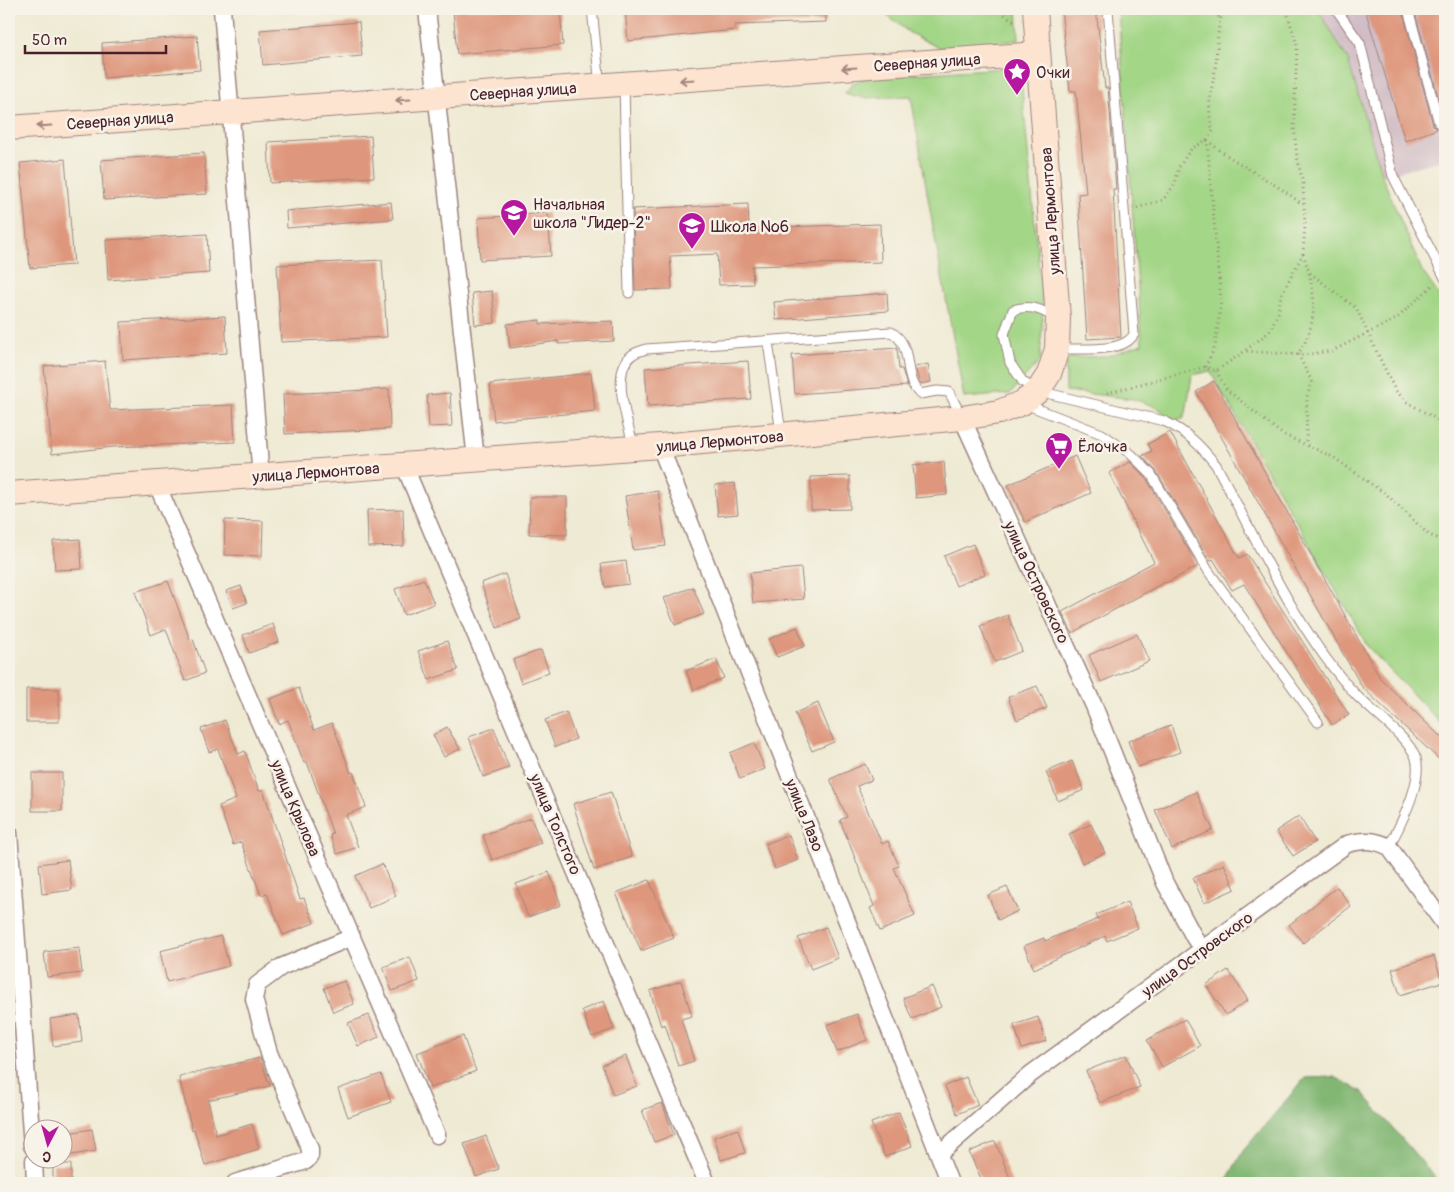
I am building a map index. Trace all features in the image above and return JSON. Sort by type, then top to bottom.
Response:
[{"type":"main road","name":"улица Лермонтова","points":[[9,494],[156,482],[261,477],[660,446],[962,418],[999,412],[1030,397],[1049,374],[1057,349],[1058,318],[1026,16]]},
{"type":"main road","name":"Северная улица","points":[[9,128],[1029,55]]},
{"type":"street","points":[[222,9],[261,477]]},
{"type":"street","points":[[427,9],[476,460]]},
{"type":"street","name":"улица Островского","points":[[962,418],[1094,706],[1165,883],[1195,939]]},
{"type":"street","name":"улица Лазо","points":[[660,446],[950,1183]]},
{"type":"street","name":"улица Толстого","points":[[404,466],[707,1183]]},
{"type":"street","name":"улица Крылова","points":[[156,482],[436,1135]]},
{"type":"street","points":[[9,833],[30,1120]]},
{"type":"street","name":"улица Островского","points":[[940,1154],[1031,1074],[1347,844],[1361,840],[1380,842],[1389,847]]},
{"type":"street","points":[[1389,847],[1445,925]]},
{"type":"street","points":[[235,1183],[306,1161],[310,1156],[310,1149],[269,1053],[254,999],[257,985],[281,967],[352,937]]},
{"type":"street","points":[[34,1170],[35,1183]]},
{"type":"lane","points":[[592,9],[600,86]]},
{"type":"lane","points":[[1057,349],[1116,347],[1127,343],[1134,334],[1108,9]]},
{"type":"lane","points":[[1336,9],[1360,43],[1394,176],[1444,276]]},
{"type":"lane","points":[[1408,9],[1439,123]]},
{"type":"lane","points":[[624,84],[629,293]]},
{"type":"lane","points":[[1058,318],[1035,307],[1023,307],[1013,310],[1004,334],[1010,363],[1023,382],[1030,397],[1102,434],[1131,454],[1152,474],[1208,572],[1318,722]]},
{"type":"lane","points":[[634,448],[620,389],[624,364],[632,355],[646,349],[891,332],[900,336],[904,344],[912,387],[920,394],[937,391],[949,392],[962,418]]},
{"type":"lane","points":[[768,342],[782,435]]},
{"type":"lane","points":[[1030,397],[1083,400],[1164,421],[1182,429],[1198,442],[1216,465],[1307,632],[1356,694],[1412,748],[1417,768],[1416,782],[1402,822],[1389,847]]},
{"type":"path","points":[[996,9],[1026,16]]},
{"type":"path","points":[[1211,9],[1220,18]]},
{"type":"path","points":[[1125,211],[1163,200],[1175,184],[1179,167],[1190,149],[1206,140],[1213,131],[1208,114],[1208,100],[1215,69],[1217,30],[1223,9]]},
{"type":"path","points":[[1216,371],[1270,332],[1278,313],[1281,295],[1303,254],[1305,226],[1302,204],[1303,184],[1296,157],[1294,127],[1297,45],[1286,9]]},
{"type":"path","points":[[1206,140],[1226,156],[1286,191],[1302,204]]},
{"type":"path","points":[[1206,140],[1221,301],[1215,347],[1206,367]]},
{"type":"path","points":[[1298,354],[1313,325],[1315,304],[1310,273],[1303,254]]},
{"type":"path","points":[[1310,273],[1356,308],[1395,390],[1407,402],[1445,424]]},
{"type":"path","points":[[1246,351],[1298,354],[1332,351],[1396,319],[1444,276]]},
{"type":"path","points":[[1298,354],[1312,382],[1307,397],[1306,445]]},
{"type":"path","points":[[1083,400],[1206,367],[1216,371],[1227,390],[1282,434],[1341,463],[1387,495],[1429,535],[1445,541]]},
{"type":"shaded area","points":[[1319,9],[1445,9],[1445,159],[1382,176],[1348,60]]},
{"type":"green space","points":[[878,9],[1017,9],[1019,40],[939,48],[910,33]]},
{"type":"green space","points":[[1118,9],[1318,9],[1348,60],[1382,176],[1422,271],[1445,304],[1445,728],[1368,647],[1210,371],[1192,375],[1186,413],[1183,419],[1172,420],[1157,407],[1133,399],[1066,391],[1066,358],[1107,356],[1142,344]]},
{"type":"green space","points":[[1020,67],[1043,311],[1040,361],[1010,394],[964,398],[911,96],[863,98],[845,93],[853,83],[867,77]]},
{"type":"green space","points":[[1335,1077],[1362,1092],[1440,1183],[1225,1183],[1243,1151],[1305,1078]]},
{"type":"green space","points":[[551,1181],[552,1183],[447,1183]]},
{"type":"building","points":[[560,9],[563,45],[457,54],[453,10]]},
{"type":"building","points":[[625,9],[826,9],[826,22],[735,25],[735,30],[628,41]]},
{"type":"building","points":[[1061,9],[1096,9],[1105,88],[1108,88],[1116,189],[1113,189],[1121,337],[1087,339],[1078,194],[1086,193],[1076,91],[1070,91]]},
{"type":"building","points":[[1365,9],[1402,9],[1433,125],[1437,129],[1405,141]]},
{"type":"building","points":[[1414,9],[1445,9],[1445,121]]},
{"type":"building","points":[[359,22],[362,56],[263,65],[260,30]]},
{"type":"building","points":[[197,36],[200,70],[104,78],[102,43]]},
{"type":"building","points":[[371,136],[374,177],[270,183],[268,142]]},
{"type":"building","points":[[204,153],[207,194],[104,200],[101,160]]},
{"type":"building","points":[[65,159],[74,265],[30,268],[20,163]]},
{"type":"building","points":[[391,202],[393,219],[287,228],[286,211]]},
{"type":"building","name":"Школа №6","points":[[748,204],[749,228],[880,224],[881,262],[752,266],[753,284],[719,285],[717,254],[670,256],[672,289],[635,290],[633,209]]},
{"type":"building","name":"Начальная школа \"Лидер-2\"","points":[[548,213],[551,256],[480,260],[478,218]]},
{"type":"building","points":[[207,234],[209,273],[108,280],[106,240]]},
{"type":"building","points":[[382,260],[387,337],[281,342],[277,265]]},
{"type":"building","points":[[492,291],[495,323],[475,325],[472,293]]},
{"type":"building","points":[[887,293],[888,311],[776,320],[774,302]]},
{"type":"building","points":[[225,316],[227,353],[123,360],[121,322]]},
{"type":"building","points":[[540,320],[540,324],[613,321],[614,341],[558,344],[558,341],[510,348],[507,324]]},
{"type":"building","points":[[897,348],[899,369],[902,369],[907,386],[795,394],[792,355]]},
{"type":"building","points":[[105,361],[110,410],[233,405],[235,442],[113,447],[52,454],[44,366]]},
{"type":"building","points":[[748,361],[751,399],[648,406],[645,368]]},
{"type":"building","points":[[928,364],[931,382],[920,384],[915,367]]},
{"type":"building","points":[[591,373],[595,411],[494,421],[490,384]]},
{"type":"building","points":[[1214,381],[1380,678],[1445,741],[1445,765],[1362,687],[1196,392]]},
{"type":"building","points":[[389,389],[390,429],[285,434],[283,394]]},
{"type":"building","points":[[450,393],[452,426],[429,427],[427,395]]},
{"type":"building","points":[[1170,432],[1239,558],[1247,554],[1349,715],[1332,725],[1244,584],[1232,590],[1213,559],[1210,561],[1156,471],[1142,456],[1152,451],[1148,444]]},
{"type":"building","points":[[1075,456],[1091,493],[1025,522],[1008,485]]},
{"type":"building","points":[[944,462],[947,495],[916,498],[913,465]]},
{"type":"building","points":[[1130,462],[1146,478],[1198,566],[1072,633],[1062,612],[1154,562],[1109,473]]},
{"type":"building","points":[[850,476],[850,509],[811,510],[811,477]]},
{"type":"building","points":[[735,483],[738,514],[718,516],[715,485]]},
{"type":"building","points":[[658,491],[666,546],[633,550],[625,496]]},
{"type":"building","points":[[530,497],[567,497],[567,535],[529,534]]},
{"type":"building","points":[[403,509],[404,546],[368,547],[367,510]]},
{"type":"building","points":[[225,520],[263,521],[262,556],[224,555]]},
{"type":"building","points":[[80,539],[82,569],[55,570],[53,541]]},
{"type":"building","points":[[973,544],[985,574],[956,586],[944,556]]},
{"type":"building","points":[[626,561],[629,584],[605,587],[601,564]]},
{"type":"building","points":[[801,568],[804,599],[753,603],[750,573]]},
{"type":"building","points":[[505,574],[521,619],[497,628],[481,583]]},
{"type":"building","points":[[424,579],[434,604],[404,615],[395,589]]},
{"type":"building","points":[[168,581],[190,640],[193,639],[205,673],[185,681],[166,629],[151,635],[135,592]]},
{"type":"building","points":[[241,586],[247,603],[233,608],[226,591]]},
{"type":"building","points":[[693,587],[704,614],[675,625],[664,598]]},
{"type":"building","points":[[1008,615],[1022,651],[995,662],[980,626]]},
{"type":"building","points":[[273,624],[279,642],[249,653],[243,635]]},
{"type":"building","points":[[797,627],[805,646],[777,657],[769,639]]},
{"type":"building","points":[[1137,634],[1149,661],[1101,682],[1089,655]]},
{"type":"building","points":[[447,641],[458,670],[429,680],[418,651]]},
{"type":"building","points":[[541,650],[549,672],[521,683],[513,660]]},
{"type":"building","points":[[716,659],[724,678],[694,690],[686,671]]},
{"type":"building","points":[[1037,686],[1047,708],[1017,720],[1008,697]]},
{"type":"building","points":[[299,688],[314,730],[332,723],[366,807],[346,815],[358,847],[337,854],[330,835],[333,834],[307,762],[304,763],[288,720],[279,724],[270,699]]},
{"type":"building","points":[[26,689],[59,689],[59,722],[26,722]]},
{"type":"building","points":[[818,703],[834,742],[812,751],[795,713]]},
{"type":"building","points":[[566,712],[576,739],[555,747],[545,720]]},
{"type":"building","points":[[225,720],[238,754],[245,751],[259,791],[263,790],[300,899],[304,898],[314,923],[283,935],[267,893],[261,895],[241,842],[233,845],[219,806],[236,799],[218,749],[209,752],[201,729]]},
{"type":"building","points":[[1171,725],[1180,752],[1138,767],[1128,741]]},
{"type":"building","points":[[447,727],[460,749],[444,757],[433,735]]},
{"type":"building","points":[[494,728],[509,768],[483,777],[469,737]]},
{"type":"building","points":[[754,743],[765,769],[740,779],[730,753]]},
{"type":"building","points":[[1072,761],[1084,790],[1058,801],[1046,772]]},
{"type":"building","points":[[865,764],[872,780],[857,786],[882,844],[888,841],[899,866],[894,868],[915,916],[880,931],[870,908],[874,906],[840,820],[847,817],[830,779]]},
{"type":"building","points":[[32,773],[62,773],[62,811],[32,811]]},
{"type":"building","points":[[611,792],[632,857],[594,870],[573,804]]},
{"type":"building","points":[[1196,792],[1213,830],[1172,849],[1155,810]]},
{"type":"building","points":[[1299,816],[1315,842],[1293,856],[1276,831]]},
{"type":"building","points":[[531,818],[541,843],[492,860],[483,835]]},
{"type":"building","points":[[1091,824],[1105,853],[1082,863],[1069,834]]},
{"type":"building","points":[[789,835],[798,860],[775,869],[765,844]]},
{"type":"building","points":[[68,860],[72,890],[42,894],[39,864]]},
{"type":"building","points":[[382,864],[396,896],[369,908],[355,876]]},
{"type":"building","points":[[1224,864],[1235,889],[1204,903],[1193,878]]},
{"type":"building","points":[[549,872],[561,905],[528,917],[516,884]]},
{"type":"building","points":[[649,880],[674,938],[641,951],[616,893]]},
{"type":"building","points":[[1007,887],[1018,911],[998,920],[988,895]]},
{"type":"building","points":[[1337,887],[1351,906],[1303,943],[1289,925]]},
{"type":"building","points":[[1127,902],[1138,928],[1107,941],[1105,936],[1034,969],[1024,946],[1044,938],[1045,941],[1098,919],[1096,915]]},
{"type":"building","points":[[826,927],[838,958],[811,969],[798,938]]},
{"type":"building","points":[[221,936],[229,966],[167,982],[160,951]]},
{"type":"building","points":[[79,948],[82,973],[47,977],[44,952]]},
{"type":"building","points":[[1434,956],[1442,982],[1400,995],[1392,969]]},
{"type":"building","points":[[410,957],[419,981],[392,991],[383,967]]},
{"type":"building","points":[[1228,970],[1248,1000],[1226,1015],[1206,985]]},
{"type":"building","points":[[345,981],[354,1004],[333,1012],[324,988]]},
{"type":"building","points":[[681,981],[692,1016],[681,1019],[694,1061],[678,1066],[665,1024],[661,1026],[650,991]]},
{"type":"building","points":[[932,986],[941,1007],[912,1019],[903,998]]},
{"type":"building","points":[[604,1001],[614,1029],[592,1037],[582,1010]]},
{"type":"building","points":[[857,1014],[867,1040],[837,1052],[827,1025]]},
{"type":"building","points":[[79,1015],[82,1042],[53,1046],[50,1019]]},
{"type":"building","points":[[369,1015],[379,1037],[358,1046],[348,1023]]},
{"type":"building","points":[[1038,1017],[1046,1041],[1022,1049],[1014,1025]]},
{"type":"building","points":[[1185,1019],[1200,1046],[1162,1067],[1147,1040]]},
{"type":"building","points":[[463,1036],[476,1071],[430,1088],[417,1053]]},
{"type":"building","points":[[1126,1055],[1140,1087],[1100,1103],[1086,1071]]},
{"type":"building","points":[[626,1056],[637,1086],[613,1095],[602,1065]]},
{"type":"building","points":[[260,1058],[270,1086],[208,1100],[216,1135],[252,1124],[259,1149],[205,1165],[194,1129],[192,1130],[179,1077]]},
{"type":"building","points":[[381,1074],[391,1102],[348,1117],[338,1089]]},
{"type":"building","points":[[966,1077],[978,1105],[957,1114],[945,1086]]},
{"type":"building","points":[[662,1103],[674,1135],[654,1142],[642,1110]]},
{"type":"building","points":[[899,1112],[912,1146],[885,1157],[871,1123]]},
{"type":"building","points":[[92,1129],[96,1151],[72,1155],[72,1132]]},
{"type":"building","points":[[738,1129],[745,1153],[721,1160],[714,1137]]},
{"type":"building","points":[[486,1136],[499,1169],[476,1177],[464,1144]]},
{"type":"building","points":[[995,1141],[1012,1183],[983,1183],[969,1152]]},
{"type":"building","points":[[53,1170],[71,1170],[71,1183],[53,1183]]},
{"type":"place","name":"Очки","points":[[1017,96]]},
{"type":"place","name":"Начальная школа \"Лидер-2\"","points":[[514,237]]},
{"type":"place","name":"Школа №6","points":[[692,250]]},
{"type":"place","name":"Ёлочка","points":[[1059,470]]}]
